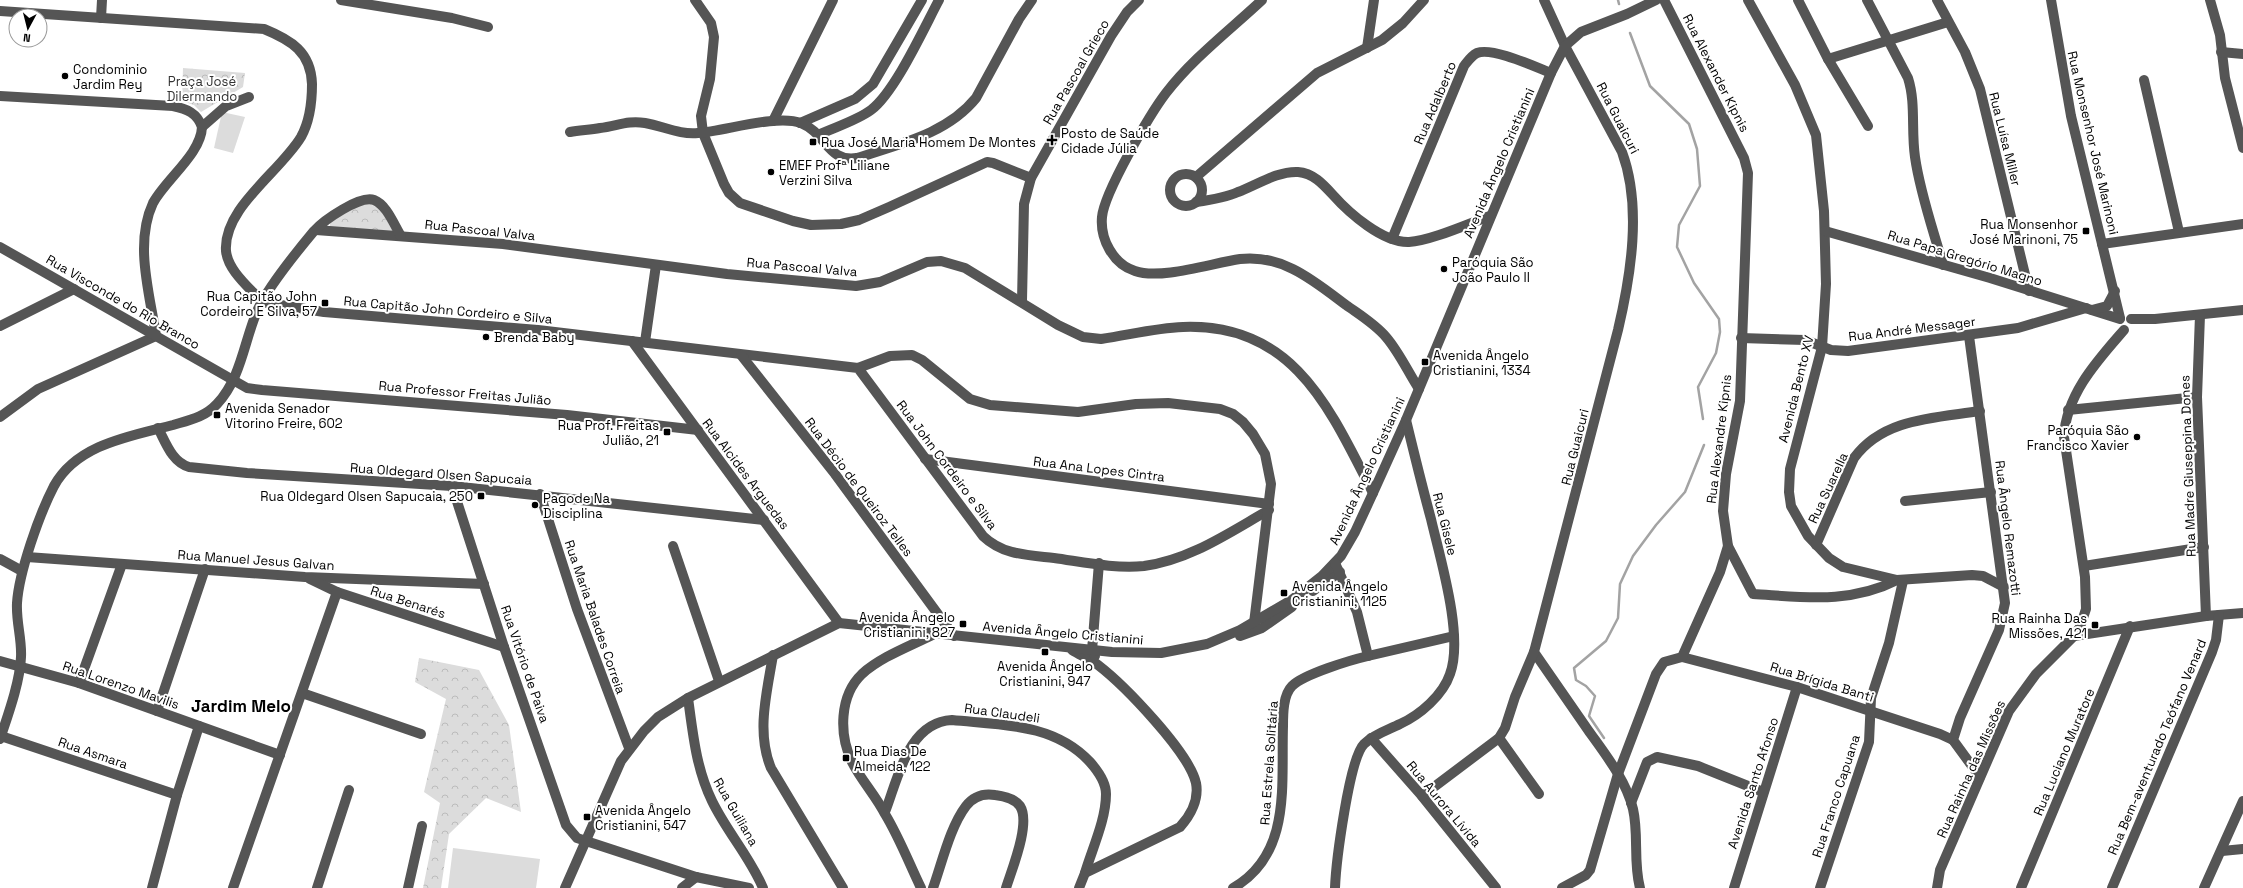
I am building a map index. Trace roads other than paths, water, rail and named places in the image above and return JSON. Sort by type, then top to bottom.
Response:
[{"type":"street","points":[[101,18],[102,0]]},
{"type":"street","points":[[341,0],[452,18],[488,27]]},
{"type":"street","points":[[695,0],[711,23],[714,37],[710,79],[701,116],[703,133],[724,184],[734,199],[760,211],[811,225],[841,224],[859,220],[987,162],[1031,178]]},
{"type":"street","points":[[773,121],[833,0]]},
{"type":"street","points":[[570,132],[602,128],[625,122],[634,122],[683,133],[703,133],[773,121],[800,123],[855,98],[874,84],[922,0]]},
{"type":"street","points":[[818,135],[872,110],[882,99],[893,84],[939,0]]},
{"type":"street","points":[[800,123],[818,135],[838,157],[848,159],[929,133],[947,124],[969,107],[976,98],[1019,19],[1032,0]]},
{"type":"street","name":"Rua Pascoal Grieco","points":[[1022,301],[1024,204],[1031,178],[1111,36],[1127,12],[1139,0]]},
{"type":"street","points":[[1262,0],[1179,78],[1157,106],[1104,205],[1101,225],[1106,245],[1116,259],[1128,268],[1146,273],[1181,270],[1241,259],[1269,260],[1289,266],[1305,274],[1375,326],[1390,342],[1419,389]]},
{"type":"street","points":[[1367,48],[1374,0]]},
{"type":"street","points":[[1196,177],[1317,74],[1367,48],[1394,31],[1424,0]]},
{"type":"street","name":"Rua Guaicuri","points":[[1499,738],[1505,728],[1515,697],[1534,652],[1558,566],[1618,330],[1626,295],[1631,251],[1632,200],[1627,165],[1622,152],[1565,46],[1544,0]]},
{"type":"street","name":"Avenida Ângelo Cristianini","points":[[839,623],[1131,654],[1161,653],[1206,644],[1254,623],[1293,599],[1337,568],[1406,420],[1490,216],[1551,73],[1565,46],[1580,32],[1627,14],[1656,0]]},
{"type":"street","name":"Rua Alexander Kipnis","points":[[1664,0],[1744,158]]},
{"type":"street","name":"Avenida Bento XV","points":[[1748,0],[1795,85],[1816,135],[1825,231],[1826,284],[1822,347],[1799,430],[1789,481],[1791,506],[1799,522],[1816,545],[1829,558],[1842,567],[1900,580],[1972,574],[1988,578],[2004,587]]},
{"type":"street","points":[[1798,0],[1828,59],[1868,126]]},
{"type":"street","points":[[1867,0],[1908,78],[1911,88],[1914,142],[1918,176],[1942,265]]},
{"type":"street","name":"Rua Luísa Miller","points":[[1937,0],[1965,52],[1980,88],[2029,291]]},
{"type":"street","name":"Rua Monsenhor José Marinoni","points":[[2051,0],[2071,116],[2102,244],[2124,322]]},
{"type":"street","points":[[2210,0],[2220,35],[2225,78],[2240,121],[2243,148]]},
{"type":"street","points":[[0,11],[264,29],[292,42],[301,51],[309,67],[312,78],[311,105],[307,121],[295,145],[240,209],[228,232],[226,253],[231,266],[262,302]]},
{"type":"street","points":[[1828,59],[1948,22]]},
{"type":"street","name":"Rua Adalberto","points":[[1392,239],[1464,66],[1470,58],[1476,54],[1489,52],[1551,73]]},
{"type":"street","points":[[2221,52],[2243,54]]},
{"type":"street","points":[[2144,80],[2178,232]]},
{"type":"street","points":[[0,96],[173,106],[190,111],[195,115],[202,127]]},
{"type":"street","points":[[0,417],[38,389],[156,336],[144,258],[147,223],[153,204],[169,179],[191,154],[200,138],[202,127],[226,106],[249,97]]},
{"type":"street","name":"Rua Alexandre Kipnis","points":[[1744,158],[1748,173],[1748,190],[1741,338],[1740,400],[1726,474],[1723,510],[1728,546],[1753,594],[1821,597],[1850,596],[1872,592],[1900,580]]},
{"type":"street","points":[[1196,202],[1237,193],[1287,173],[1307,174],[1324,186],[1344,208],[1358,219],[1392,239],[1402,242],[1416,241],[1490,216]]},
{"type":"street","points":[[1187,174],[1196,177],[1202,186],[1200,198],[1192,205],[1182,206],[1174,201],[1170,192],[1171,183],[1178,176],[1187,174]]},
{"type":"street","points":[[1,737],[20,668],[21,645],[17,603],[22,571],[54,487],[62,474],[72,463],[106,444],[133,434],[205,415],[219,402],[247,348],[249,336],[262,302],[316,230],[334,215],[353,204],[368,199],[376,200],[383,206],[401,236]]},
{"type":"street","points":[[2102,244],[2178,232],[2243,224]]},
{"type":"street","name":"Rua Pascoal Valva","points":[[316,230],[503,244],[726,274],[856,286],[880,282],[927,262],[941,260],[965,268],[1022,301],[1058,325],[1092,339],[1124,336],[1157,329],[1184,327],[1237,333],[1266,345],[1291,363],[1309,382],[1337,423],[1373,493]]},
{"type":"street","name":"Rua Papa Gregório Magno","points":[[1825,231],[2029,291],[2124,322]]},
{"type":"street","name":"Rua Visconde do Rio Branco","points":[[0,247],[232,379]]},
{"type":"street","points":[[646,342],[656,265]]},
{"type":"street","points":[[0,326],[74,289]]},
{"type":"street","name":"Rua André Messager","points":[[1741,338],[1801,340],[1831,350],[1848,351],[1970,336],[2018,328],[2091,310],[2102,309],[2107,306],[2115,292]]},
{"type":"street","name":"Rua Capitão John Cordeiro e Silva","points":[[262,302],[324,312],[632,341]]},
{"type":"street","points":[[2124,322],[2243,310]]},
{"type":"street","name":"Rua Madre Giuseppina Dones","points":[[2200,315],[2197,397],[2206,616]]},
{"type":"street","name":"Rua Rainha das Missões","points":[[1937,888],[1940,870],[2003,724],[2020,695],[2036,674],[2074,636],[2080,627],[2086,609],[2084,566],[2064,437],[2065,424],[2068,410],[2082,385],[2124,322]]},
{"type":"street","name":"Rua Ângelo Remazotti","points":[[1953,740],[1960,718],[1999,630],[2004,610],[2004,587],[1970,336]]},
{"type":"street","points":[[632,341],[858,368],[890,356],[912,355],[922,360],[970,399],[990,405],[1078,412],[1136,404],[1168,403],[1220,409],[1243,422],[1265,454],[1271,484],[1254,623]]},
{"type":"street","name":"Rua Alcides Arguedas","points":[[632,341],[698,430],[741,492],[764,520],[839,623]]},
{"type":"street","name":"Rua Décio de Queiroz Telles","points":[[742,354],[835,474],[954,636]]},
{"type":"street","name":"Rua John Cordeiro e Silva","points":[[858,368],[983,536],[998,548],[1018,554],[1124,566],[1162,562],[1185,555],[1212,542],[1269,507]]},
{"type":"street","name":"Rua Professor Freitas Julião","points":[[232,379],[247,388],[262,390],[559,414],[698,430]]},
{"type":"street","points":[[2068,410],[2197,397]]},
{"type":"street","name":"Rua Suarella","points":[[1816,545],[1844,480],[1863,446],[1877,435],[1909,422],[1980,411]]},
{"type":"street","name":"Rua Gisele","points":[[1371,738],[1415,716],[1430,703],[1449,678],[1451,671],[1454,636],[1440,556],[1406,420]]},
{"type":"street","name":"Rua Oldegard Olsen Sapucaia","points":[[158,428],[174,456],[183,465],[189,467],[254,474],[452,486],[540,494],[764,520]]},
{"type":"street","name":"Rua Ana Lopes Cintra","points":[[926,459],[1269,507]]},
{"type":"street","name":"Rua Vitório de Paiva","points":[[452,486],[504,647],[566,825],[577,838],[696,877],[749,888]]},
{"type":"street","points":[[1905,502],[1991,492]]},
{"type":"street","name":"Rua Maria Balades Correia","points":[[540,494],[577,609],[629,748]]},
{"type":"street","points":[[673,546],[719,681]]},
{"type":"street","points":[[1562,888],[1586,875],[1590,870],[1618,774],[1639,714],[1660,665],[1669,660],[1682,657],[1720,572],[1728,546]]},
{"type":"street","points":[[2084,566],[2204,546]]},
{"type":"street","name":"Rua Manuel Jesus Galvan","points":[[27,558],[305,577],[484,584]]},
{"type":"street","points":[[0,559],[22,571]]},
{"type":"street","points":[[1099,563],[1092,650],[1099,666]]},
{"type":"street","points":[[79,683],[122,564]]},
{"type":"street","points":[[1099,666],[1108,658],[1152,660],[1197,652],[1262,628],[1337,568],[1357,612],[1368,656]]},
{"type":"street","points":[[157,711],[205,569]]},
{"type":"street","name":"Rua Benarés","points":[[305,577],[337,592],[504,647]]},
{"type":"street","name":"Rua Franco Capuana","points":[[1820,888],[1869,742],[1870,710],[1873,691],[1889,643],[1900,580]]},
{"type":"street","points":[[234,888],[337,592]]},
{"type":"street","points":[[2074,636],[2130,626],[2206,616],[2243,613]]},
{"type":"street","name":"Rua Bem-aventurado Teófano Venard","points":[[2112,888],[2212,652],[2216,640],[2219,615]]},
{"type":"street","points":[[565,888],[621,761],[629,748],[658,717],[719,681],[839,623]]},
{"type":"street","name":"Rua Luciano Muratore","points":[[2021,888],[2130,626]]},
{"type":"street","points":[[921,888],[885,812],[852,763],[843,728],[848,693],[862,674],[879,662],[934,634]]},
{"type":"street","name":"Rua Estrela Solitária","points":[[1233,888],[1247,880],[1255,872],[1274,840],[1279,823],[1283,715],[1288,692],[1300,680],[1352,660],[1454,636]]},
{"type":"street","points":[[1067,647],[1099,666],[1175,745],[1193,773],[1197,793],[1188,819],[1174,832],[1085,873]]},
{"type":"street","points":[[1534,652],[1618,774],[1631,802],[1635,822],[1636,867],[1640,888]]},
{"type":"street","points":[[773,655],[763,720],[763,739],[766,756],[771,768],[843,888]]},
{"type":"street","name":"Rua Brígida Banti","points":[[1682,657],[1797,687],[1870,710],[1940,734],[1953,740]]},
{"type":"street","name":"Rua Lorenzo Mavilis","points":[[0,661],[20,668],[79,683],[280,755]]},
{"type":"street","name":"Avenida Santo Afonso","points":[[1734,888],[1797,687]]},
{"type":"street","points":[[302,693],[421,734]]},
{"type":"street","name":"Rua Guiliana","points":[[688,698],[696,755],[702,780],[713,803],[757,874],[763,888]]},
{"type":"street","name":"Rua Claudeli","points":[[885,812],[910,749],[918,736],[930,725],[943,720],[952,720],[1040,731],[1060,738],[1081,752],[1095,767],[1104,783],[1106,800],[1104,811],[1079,888]]},
{"type":"street","points":[[152,886],[177,795],[199,726]]},
{"type":"street","name":"Rua Asmara","points":[[1,737],[177,795]]},
{"type":"street","points":[[1335,888],[1338,856],[1354,766],[1359,750],[1371,738]]},
{"type":"street","name":"Rua Aurora Lívida","points":[[1371,738],[1422,796],[1496,888]]},
{"type":"street","points":[[1422,796],[1499,738],[1539,794]]},
{"type":"street","points":[[1953,740],[1980,777]]},
{"type":"street","points":[[1631,802],[1647,762],[1658,757],[1698,766],[1763,792]]},
{"type":"street","points":[[317,888],[349,790]]},
{"type":"street","points":[[933,888],[958,820],[966,806],[977,796],[991,794],[1015,802],[1019,805],[1023,813],[1021,837],[1006,888]]},
{"type":"street","points":[[2204,888],[2222,851],[2243,801]]},
{"type":"street","points":[[408,888],[422,826]]},
{"type":"street","points":[[2222,851],[2243,849]]},
{"type":"street","points":[[682,888],[696,877]]},
{"type":"waterway","points":[[1618,0],[1619,4]]},
{"type":"waterway","points":[[1630,33],[1650,86],[1689,124],[1697,149],[1700,186],[1679,225],[1677,247],[1694,283],[1719,319],[1720,332],[1716,353],[1698,387],[1703,419]]},
{"type":"waterway","points":[[1604,738],[1589,716],[1595,696],[1586,686],[1576,680],[1574,668],[1606,641],[1618,618],[1620,584],[1633,556],[1656,525],[1685,492],[1704,445]]},
{"type":"place","name":"Condominio Jardim Rey","points":[[65,76]]},
{"type":"place","name":"Posto de Saúde Cidade Júlia","points":[[1052,140]]},
{"type":"place","name":"Rua José Maria Homem De Montes","points":[[813,142]]},
{"type":"place","name":"EMEF Profª Liliane Verzini Silva","points":[[771,172]]},
{"type":"place","name":"Rua Monsenhor José Marinoni, 75","points":[[2086,231]]},
{"type":"place","name":"Paróquia São João Paulo II","points":[[1444,269]]},
{"type":"place","name":"Rua Capitão John Cordeiro E Silva, 57","points":[[325,303]]},
{"type":"place","name":"Brenda Baby","points":[[486,337]]},
{"type":"place","name":"Avenida Ângelo Cristianini, 1334","points":[[1425,362]]},
{"type":"place","name":"Avenida Senador Vitorino Freire, 602","points":[[217,415]]},
{"type":"place","name":"Rua Prof. Freitas Julião, 21","points":[[667,432]]},
{"type":"place","name":"Paróquia São Francisco Xavier","points":[[2137,437]]},
{"type":"place","name":"Rua Oldegard Olsen Sapucaia, 250","points":[[481,496]]},
{"type":"place","name":"Pagode Na Disciplina","points":[[535,505]]},
{"type":"place","name":"Avenida Ângelo Cristianini, 1125","points":[[1284,593]]},
{"type":"place","name":"Avenida Ângelo Cristianini, 827","points":[[963,624]]},
{"type":"place","name":"Rua Rainha Das Missões, 421","points":[[2095,625]]},
{"type":"place","name":"Avenida Ângelo Cristianini, 947","points":[[1045,652]]},
{"type":"place","name":"Rua Dias De Almeida, 122","points":[[846,758]]},
{"type":"place","name":"Avenida Ângelo Cristianini, 547","points":[[587,817]]},
{"type":"district","name":"Jardim Melo","points":[[241,706]]},
{"type":"park label","name":"Praça José Dilermando","points":[[202,88]]}]
